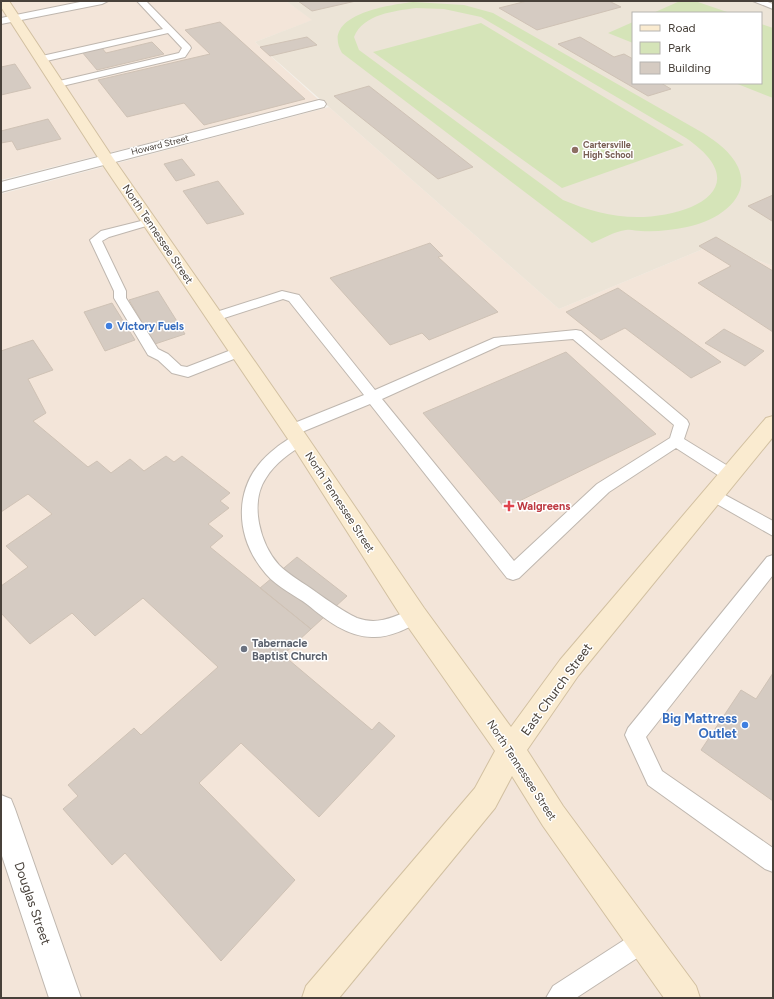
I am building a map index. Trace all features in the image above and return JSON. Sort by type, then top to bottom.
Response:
[{"type":"main road","name":"North Tennessee Street","points":[[3,1],[8,20],[42,60],[106,159],[296,435],[415,616],[511,750],[553,816],[684,998]]},
{"type":"main road","name":"East Church Street","points":[[318,998],[485,798],[511,750],[569,668],[773,424]]},
{"type":"street","points":[[8,20],[102,1]]},
{"type":"street","name":"Howard Street","points":[[1,187],[319,104]]},
{"type":"street","name":"Douglas Street","points":[[1,809],[65,998]]},
{"type":"lane","points":[[58,84],[182,55],[187,48],[141,1]]},
{"type":"lane","points":[[757,1],[773,7]]},
{"type":"lane","points":[[42,60],[170,30]]},
{"type":"lane","points":[[149,222],[105,234],[96,240],[120,291],[120,298],[153,352],[163,357],[177,370],[188,372],[239,352]]},
{"type":"lane","points":[[214,317],[282,295],[294,298],[373,397],[512,573],[603,488],[676,441],[682,424],[576,334],[499,341],[373,397],[296,435],[265,468],[253,486],[249,506],[251,526],[262,554],[273,570],[335,616],[351,624],[366,629],[381,629],[395,625],[415,616]]},
{"type":"lane","points":[[676,441],[730,475]]},
{"type":"lane","points":[[714,495],[773,529]]},
{"type":"lane","points":[[773,562],[635,734],[655,778],[773,861]]},
{"type":"lane","points":[[558,998],[561,994],[643,941]]},
{"type":"shaded area","points":[[1,1],[286,1],[313,20],[255,42],[319,100],[1,180]]},
{"type":"shaded area","name":"Cartersville High School","points":[[286,1],[773,1],[773,266],[715,244],[559,309],[255,42],[312,20]]},
{"type":"shaded area","points":[[329,107],[559,309],[715,244],[773,266],[773,998],[1,998],[1,194]]},
{"type":"green space","points":[[680,1],[695,1],[727,12],[655,12]]},
{"type":"green space","points":[[413,2],[464,5],[493,13],[703,133],[728,152],[738,167],[741,179],[740,190],[736,199],[719,215],[698,224],[664,230],[622,231],[613,233],[592,243],[342,53],[338,40],[340,29],[348,21],[360,14],[374,9]],"holes":[[[416,8],[444,9],[481,17],[686,138],[707,155],[716,171],[716,185],[709,196],[695,205],[678,212],[658,216],[637,217],[618,216],[599,212],[563,200],[359,50],[354,37],[358,29],[365,23],[380,15]]]},
{"type":"green space","points":[[632,22],[632,43],[608,33]]},
{"type":"green space","points":[[481,23],[684,145],[562,188],[373,52]]},
{"type":"green space","points":[[762,24],[773,28],[773,98],[738,84],[762,84]]},
{"type":"building","points":[[298,1],[356,1],[312,11]]},
{"type":"building","points":[[527,1],[609,1],[621,7],[537,30],[499,8]]},
{"type":"building","points":[[220,22],[305,99],[204,125],[184,103],[127,117],[98,80],[210,54],[185,30]]},
{"type":"building","points":[[307,37],[317,45],[270,56],[260,47]]},
{"type":"building","points":[[580,37],[614,57],[624,54],[632,58],[632,84],[663,84],[671,89],[648,96],[558,44]]},
{"type":"building","points":[[152,42],[164,54],[97,70],[82,52],[102,48],[106,53]]},
{"type":"building","points":[[15,64],[31,88],[1,95],[1,67]]},
{"type":"building","points":[[369,86],[473,167],[438,179],[334,96]]},
{"type":"building","points":[[48,119],[61,139],[17,150],[12,141],[1,143],[1,131]]},
{"type":"building","points":[[182,159],[195,175],[176,181],[164,164]]},
{"type":"building","points":[[218,181],[244,214],[207,224],[183,191]]},
{"type":"building","points":[[773,195],[772,221],[748,206]]},
{"type":"building","points":[[716,237],[773,271],[773,332],[698,283],[731,266],[699,246]]},
{"type":"building","points":[[430,243],[443,256],[438,257],[498,312],[429,340],[422,333],[390,345],[330,278]]},
{"type":"building","points":[[618,288],[721,362],[691,378],[625,328],[601,340],[566,312]]},
{"type":"building","points":[[158,291],[185,334],[155,344],[129,300]]},
{"type":"building","name":"Victory Fuels","points":[[112,303],[135,340],[105,351],[84,312]]},
{"type":"building","points":[[724,329],[764,351],[745,366],[705,343]]},
{"type":"building","name":"Tabernacle Baptist Church","points":[[33,340],[53,370],[28,379],[46,413],[33,421],[88,467],[97,461],[111,473],[130,459],[144,471],[166,456],[174,462],[182,456],[230,493],[220,501],[229,508],[208,524],[223,536],[210,547],[311,629],[283,655],[372,730],[379,722],[395,736],[319,817],[241,743],[199,783],[295,880],[221,961],[125,853],[112,865],[63,809],[78,796],[68,785],[134,728],[141,735],[218,667],[143,598],[95,636],[72,613],[30,644],[1,613],[1,586],[28,567],[6,546],[52,514],[28,494],[1,512],[1,351]]},
{"type":"building","points":[[566,352],[656,434],[505,508],[423,413]]},
{"type":"building","points":[[297,557],[347,596],[311,629],[260,588]]},
{"type":"building","name":"Big Mattress Outlet","points":[[773,673],[773,801],[701,750],[741,690],[756,699]]},
{"type":"place","name":"Cartersville High School","points":[[575,150]]},
{"type":"place","name":"Victory Fuels","points":[[109,326]]},
{"type":"place","name":"Walgreens","points":[[509,506]]},
{"type":"place","name":"Tabernacle Baptist Church","points":[[244,649]]},
{"type":"place","name":"Big Mattress Outlet","points":[[745,725]]}]
